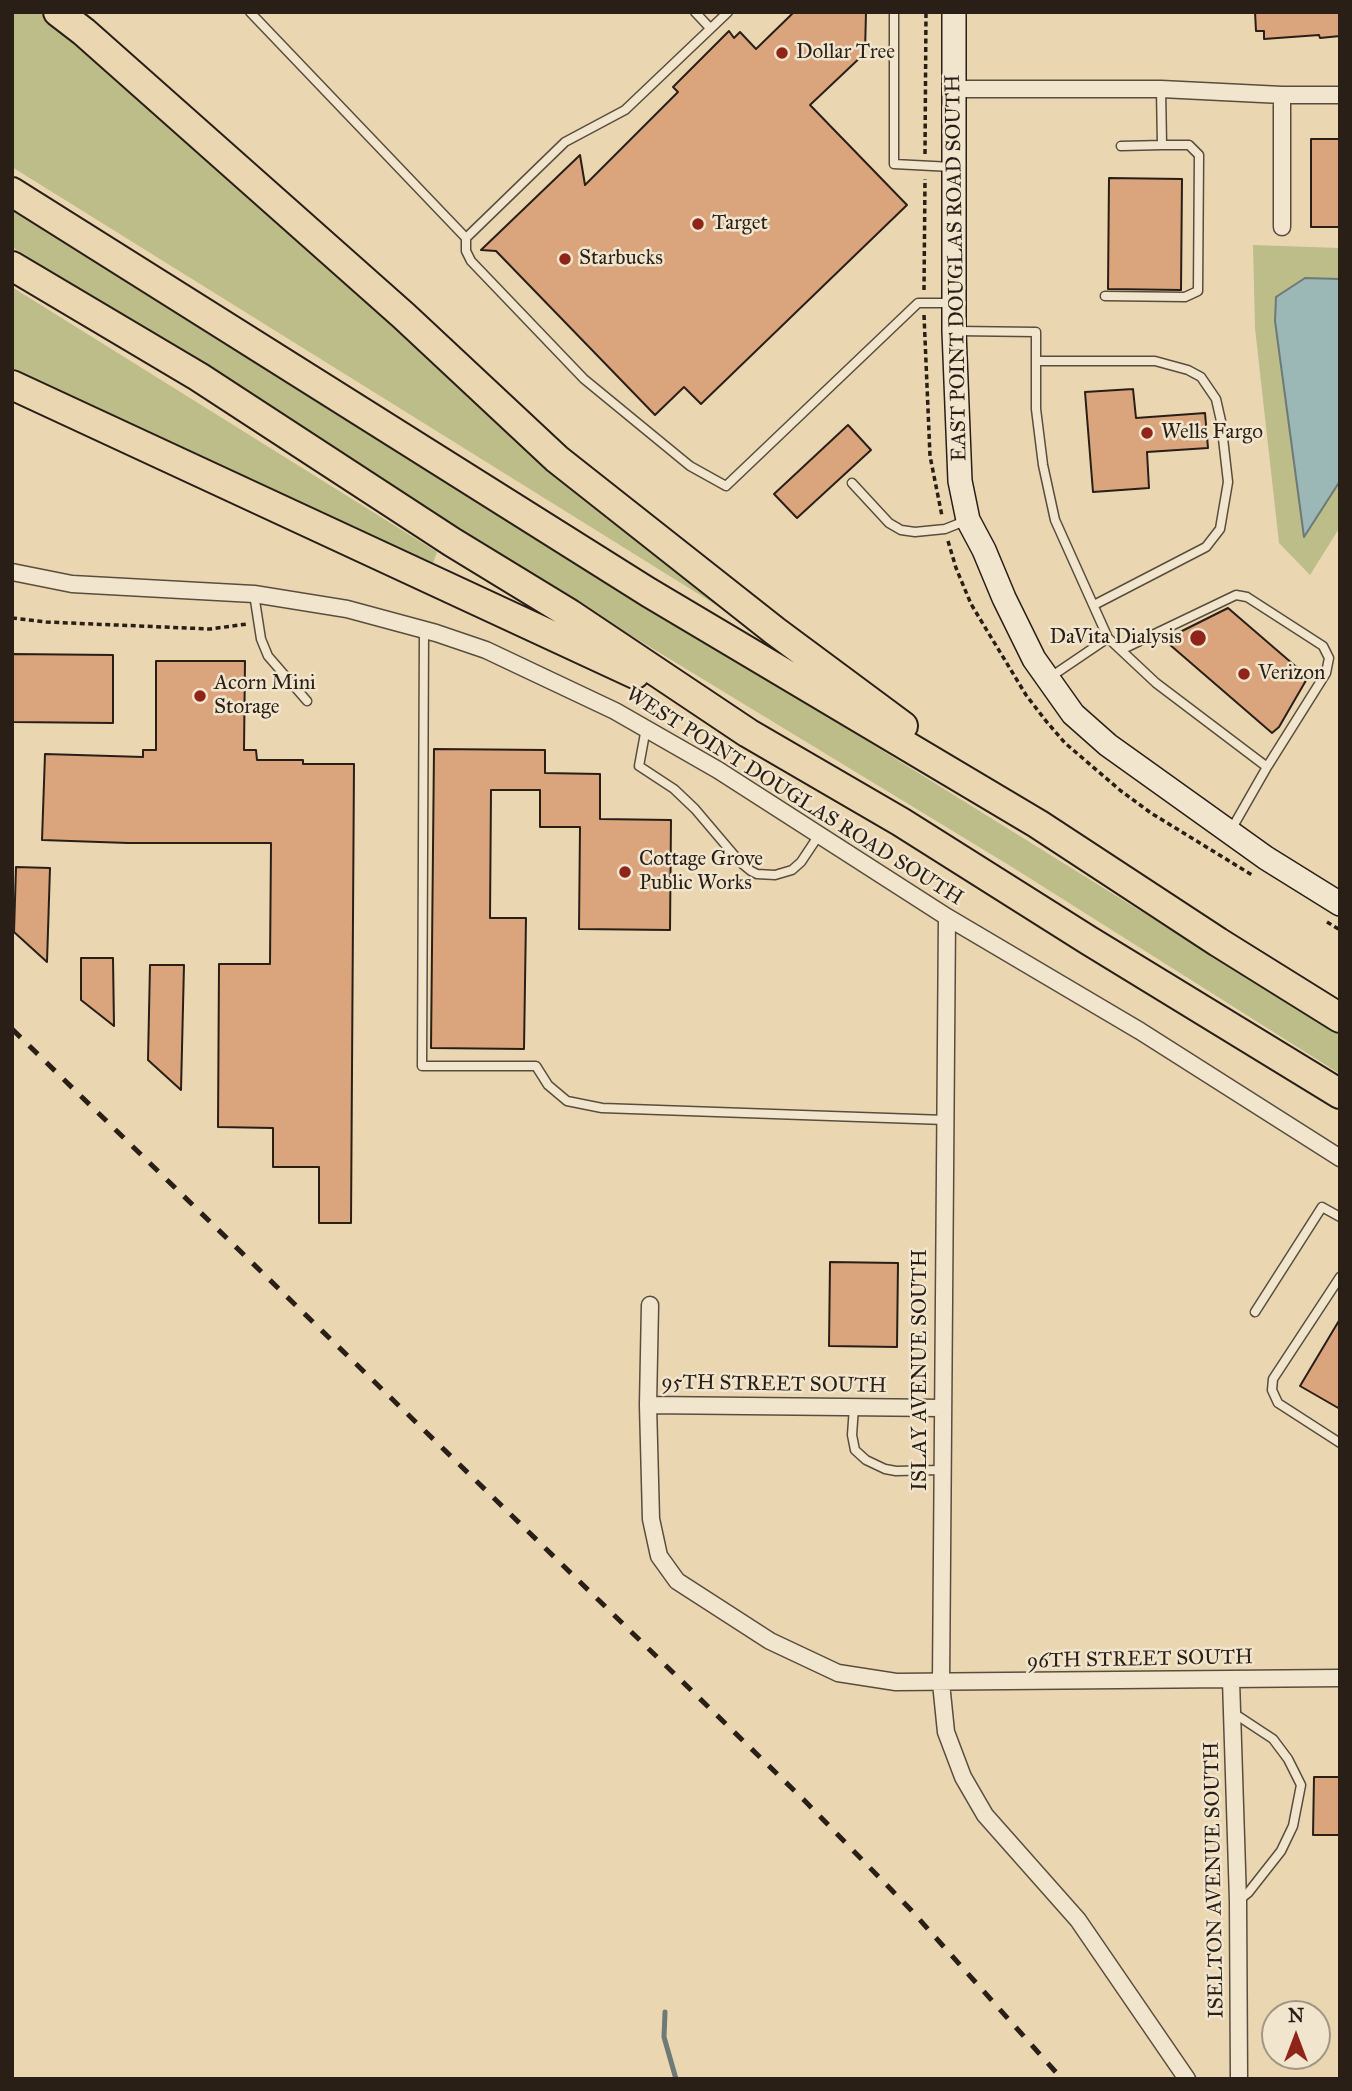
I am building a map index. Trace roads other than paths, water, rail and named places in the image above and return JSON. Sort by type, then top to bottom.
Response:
[{"type":"highway","points":[[58,12],[77,22],[404,316],[557,460],[775,631],[1038,824]]},
{"type":"highway","points":[[12,192],[648,592],[1038,824],[1217,942],[1340,1018]]},
{"type":"highway","points":[[12,266],[199,377],[452,542],[570,614],[748,733],[901,822],[1076,933],[1340,1094]]},
{"type":"highway","points":[[12,385],[640,676],[675,685]]},
{"type":"street","name":"EAST POINT DOUGLAS ROAD SOUTH","points":[[954,12],[954,331],[960,481],[968,520],[1034,659],[1073,715],[1108,745],[1266,858],[1340,904]]},
{"type":"street","points":[[954,89],[1161,89],[1340,95]]},
{"type":"street","points":[[1282,95],[1282,227]]},
{"type":"street","name":"WEST POINT DOUGLAS ROAD SOUTH","points":[[12,572],[72,584],[254,594],[347,610],[486,650],[615,710],[718,770],[947,917],[1140,1031],[1340,1158]]},
{"type":"street","name":"ISLAY AVENUE SOUTH","points":[[947,917],[941,1683],[946,1732],[962,1777],[985,1815],[1078,1920],[1187,2079]]},
{"type":"street","points":[[648,1405],[650,1305]]},
{"type":"street","name":"95TH STREET SOUTH","points":[[648,1405],[942,1408]]},
{"type":"street","name":"96TH STREET SOUTH","points":[[648,1405],[651,1519],[659,1556],[677,1581],[708,1602],[770,1641],[838,1673],[897,1682],[941,1683],[1340,1678]]},
{"type":"street","name":"ISELTON AVENUE SOUTH","points":[[1231,1680],[1240,2079]]},
{"type":"lane","points":[[250,12],[466,238],[466,251],[471,261],[584,379],[690,466],[726,486],[918,303],[954,303]]},
{"type":"lane","points":[[695,12],[710,28]]},
{"type":"lane","points":[[466,238],[565,142],[625,110],[727,12]]},
{"type":"lane","points":[[894,12],[894,164],[954,167]]},
{"type":"lane","points":[[1161,89],[1162,145]]},
{"type":"lane","points":[[1105,296],[1185,297],[1198,291],[1199,155],[1189,145],[1121,146]]},
{"type":"lane","points":[[954,331],[1036,332],[1036,409],[1043,465],[1055,520],[1108,638],[1156,683],[1267,767]]},
{"type":"lane","points":[[1037,361],[1155,360],[1188,370],[1201,377],[1216,399],[1222,421],[1228,482],[1220,529],[1206,547],[1094,605]]},
{"type":"lane","points":[[852,483],[889,523],[901,530],[915,532],[944,528],[968,520]]},
{"type":"lane","points":[[254,594],[257,622],[268,656],[307,701]]},
{"type":"lane","points":[[1121,650],[1236,595],[1247,597],[1323,646],[1329,658],[1326,673],[1230,832]]},
{"type":"lane","points":[[424,630],[422,1066],[537,1066],[548,1085],[567,1101],[602,1108],[945,1120]]},
{"type":"lane","points":[[1048,679],[1108,638]]},
{"type":"lane","points":[[646,728],[639,766],[681,796],[751,871],[775,875],[792,870],[801,862],[819,835]]},
{"type":"lane","points":[[1255,1311],[1322,1207],[1340,1217]]},
{"type":"lane","points":[[1340,1277],[1273,1379],[1272,1390],[1278,1403],[1340,1443]]},
{"type":"lane","points":[[854,1407],[852,1435],[855,1450],[866,1460],[884,1469],[896,1471],[942,1470]]},
{"type":"lane","points":[[1232,1712],[1273,1739],[1288,1759],[1301,1786],[1293,1826],[1281,1852],[1248,1893],[1238,1901]]},
{"type":"water","points":[[1305,278],[1340,279],[1340,481],[1304,537],[1275,321],[1276,297]]},
{"type":"waterway","points":[[665,2012],[664,2037],[676,2079]]},
{"type":"railway","points":[[12,1029],[805,1801],[911,1910],[1062,2079]]},
{"type":"place","name":"Dollar Tree","points":[[782,53]]},
{"type":"place","name":"Target","points":[[698,224]]},
{"type":"place","name":"Starbucks","points":[[565,259]]},
{"type":"place","name":"Wells Fargo","points":[[1147,433]]},
{"type":"place","name":"DaVita Dialysis","points":[[1198,638]]},
{"type":"place","name":"Verizon","points":[[1244,674]]},
{"type":"place","name":"Acorn Mini Storage","points":[[200,696]]},
{"type":"place","name":"Cottage Grove Public Works","points":[[625,872]]}]
